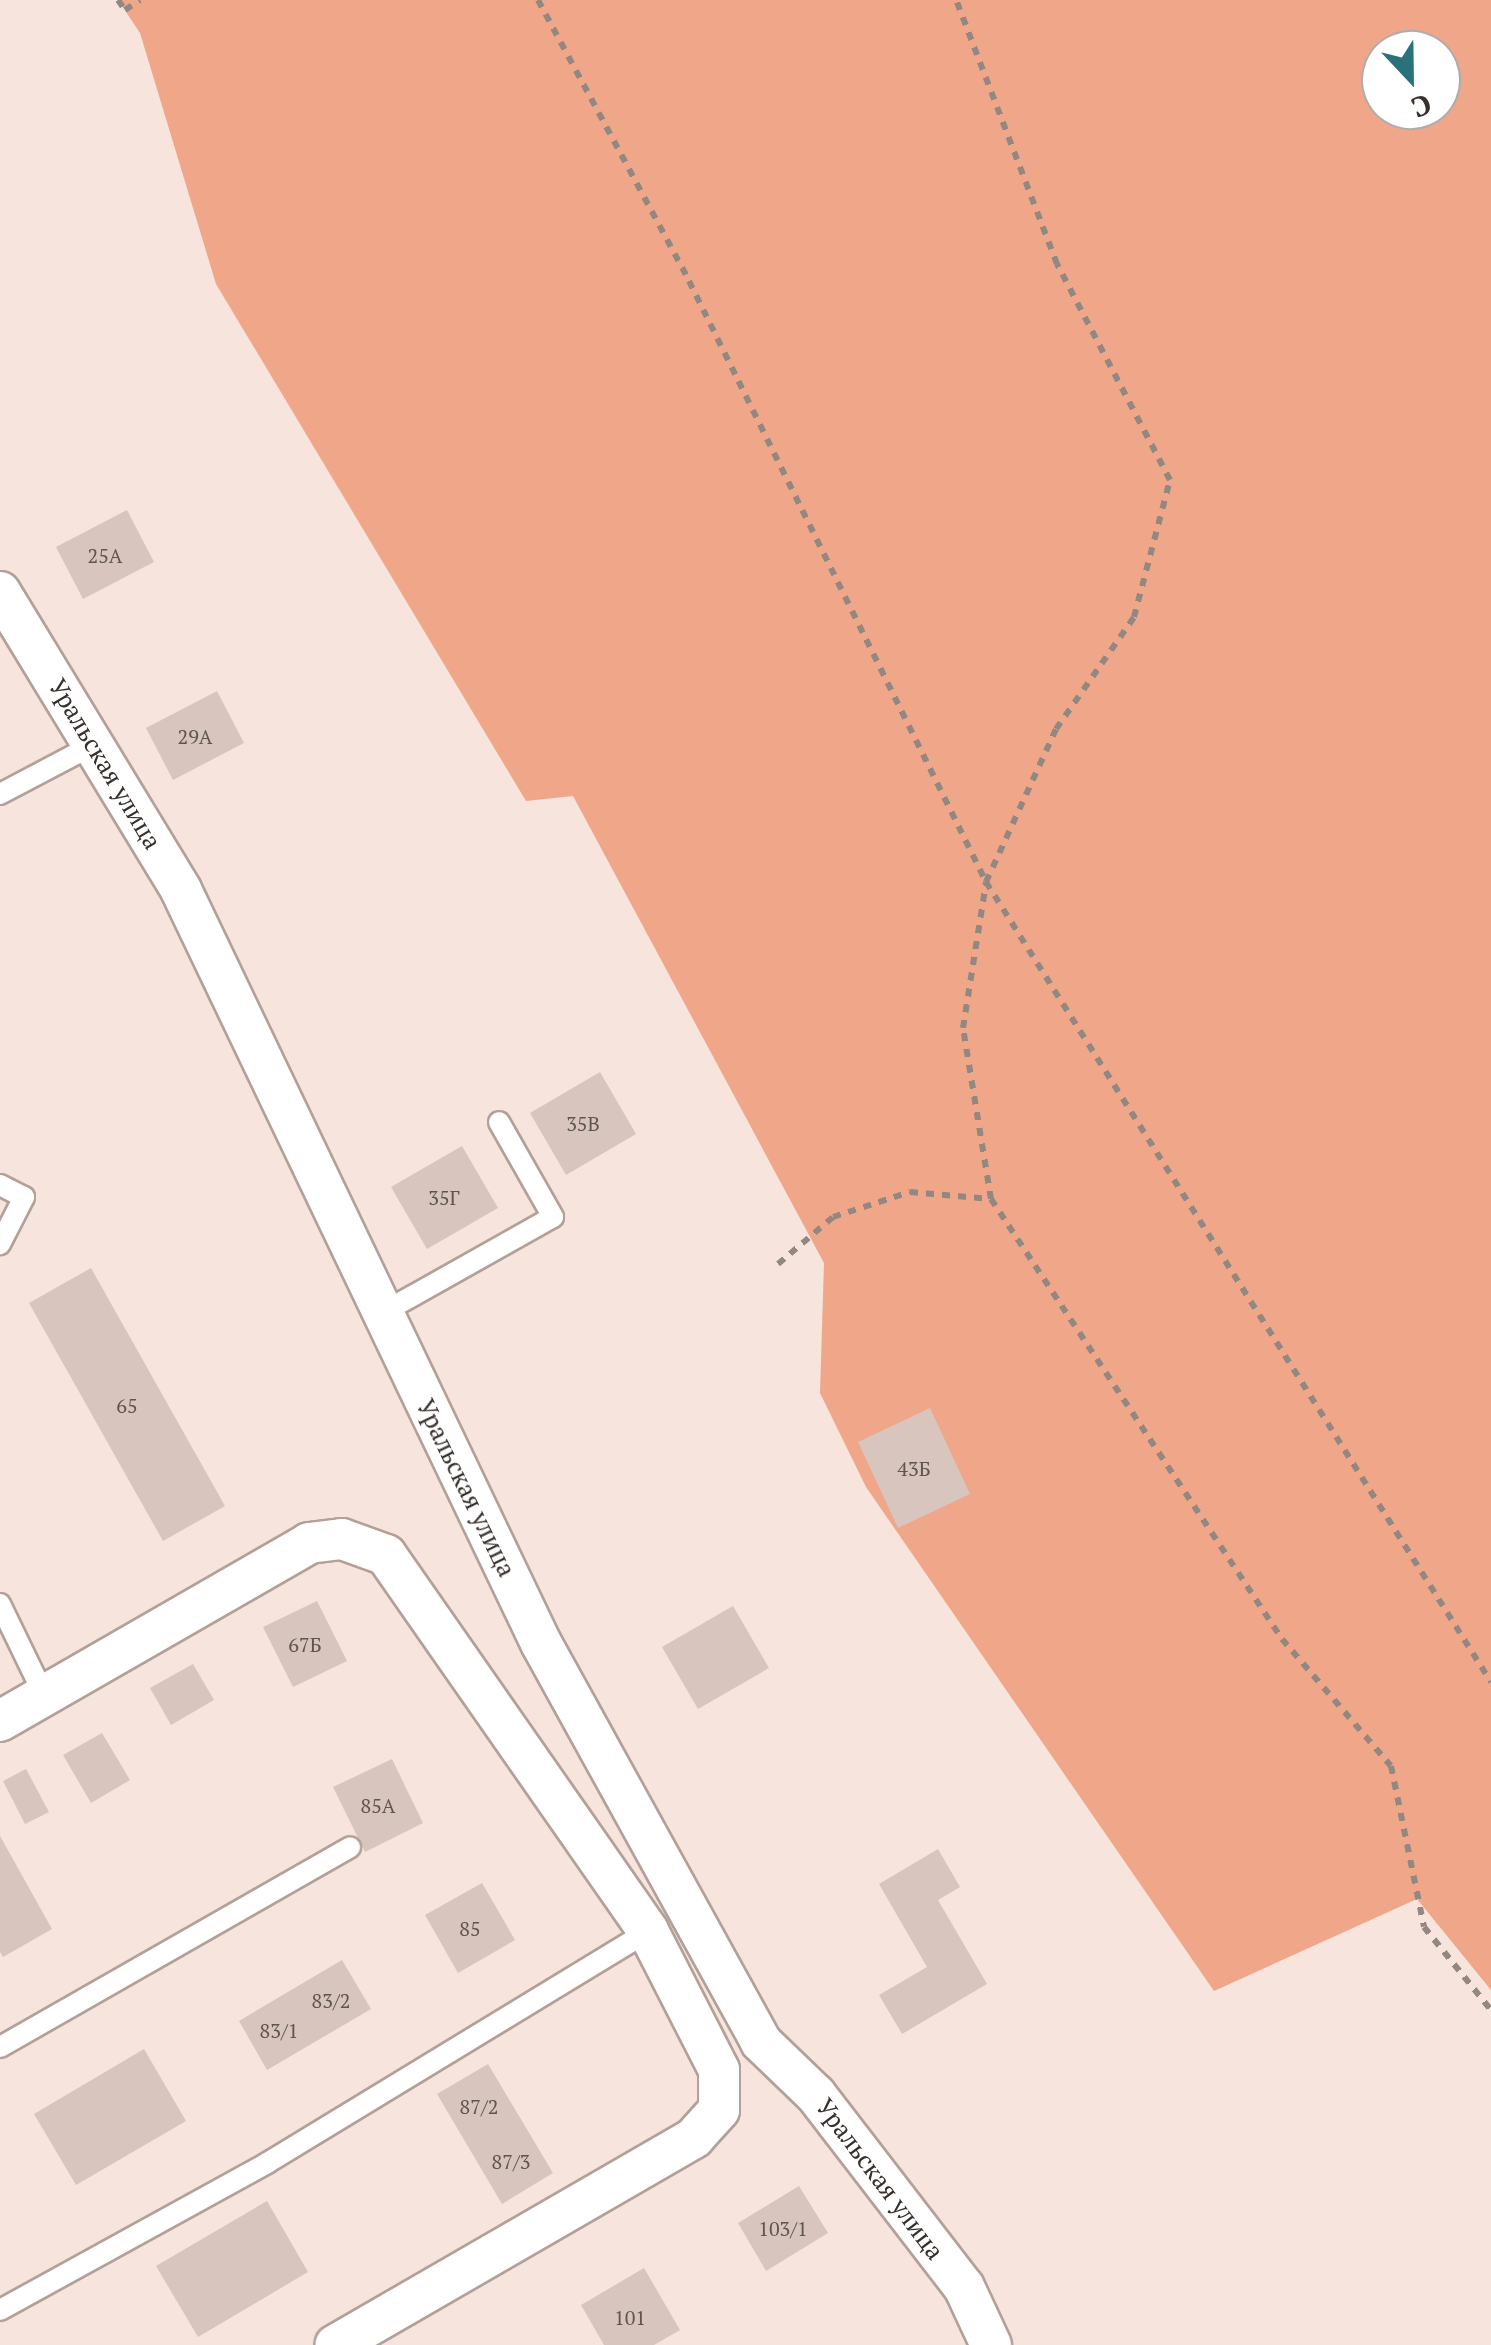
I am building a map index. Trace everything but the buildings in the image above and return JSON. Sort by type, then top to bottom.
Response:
[{"type":"street","name":"Уральская улица","points":[[0,592],[181,890],[541,1643],[761,2042],[816,2095],[964,2287],[991,2345]]},
{"type":"street","points":[[0,1721],[309,1544],[342,1538],[386,1555],[648,1931],[719,2070],[719,2110],[694,2138],[336,2345]]},
{"type":"street","points":[[719,2070],[741,2048],[761,2042]]},
{"type":"lane","points":[[0,794],[94,744]]},
{"type":"lane","points":[[382,1313],[552,1217],[498,1122]]},
{"type":"lane","points":[[0,1186],[24,1197],[0,1244]]},
{"type":"lane","points":[[0,1604],[44,1695]]},
{"type":"lane","points":[[0,2046],[350,1847]]},
{"type":"lane","points":[[0,2310],[267,2163],[648,1931]]},
{"type":"path","points":[[118,0],[124,10],[140,0]]},
{"type":"path","points":[[538,0],[689,281],[986,882],[1491,1682]]},
{"type":"path","points":[[956,0],[1057,264],[1170,480],[1134,617],[1056,729],[986,882],[963,1028],[991,1199],[1282,1640],[1391,1766],[1424,1927],[1491,2010]]},
{"type":"path","points":[[778,1264],[833,1217],[910,1192],[991,1199]]},
{"type":"shaded area","points":[[118,0],[1491,0],[1491,1990],[1417,1899],[1214,1991],[866,1487],[820,1393],[824,1263],[573,796],[526,801],[216,284],[140,33]]}]
